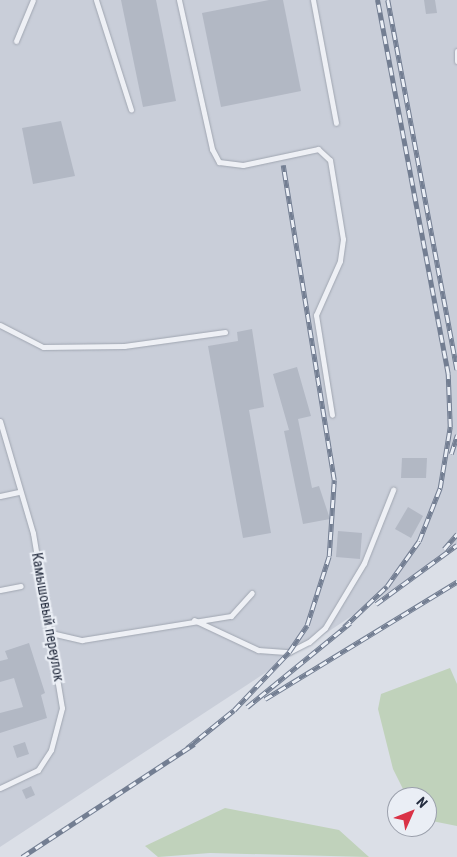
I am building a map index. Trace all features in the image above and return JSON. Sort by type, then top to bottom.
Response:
[{"type":"lane","points":[[16,41],[33,0]]},
{"type":"lane","points":[[96,0],[131,110]]},
{"type":"lane","points":[[179,0],[212,149],[219,162],[243,165],[318,149],[330,160],[343,239],[340,261],[316,315],[332,414]]},
{"type":"lane","points":[[313,0],[336,123]]},
{"type":"lane","points":[[457,51],[457,61]]},
{"type":"lane","points":[[0,325],[43,347],[124,346],[225,332]]},
{"type":"lane","name":"Камышовый переулок","points":[[0,421],[19,492],[33,534],[62,694],[59,727],[38,770],[0,788]]},
{"type":"lane","points":[[194,620],[258,650],[289,652],[309,642],[325,628],[364,564],[393,490]]},
{"type":"lane","points":[[0,496],[19,492]]},
{"type":"lane","points":[[0,590],[21,586]]},
{"type":"lane","points":[[51,633],[82,640],[194,620],[231,616],[252,593]]},
{"type":"shaded area","points":[[0,0],[457,0],[457,547],[0,847]]},
{"type":"green space","points":[[450,668],[457,684],[457,826],[437,822],[437,787],[402,787],[393,769],[378,709],[381,694]]},
{"type":"green space","points":[[225,808],[339,830],[369,857],[210,853],[158,857],[145,846]]},
{"type":"building","points":[[121,0],[156,0],[176,101],[143,107]]},
{"type":"building","points":[[269,0],[283,0],[301,91],[221,107],[202,13]]},
{"type":"building","points":[[424,0],[435,0],[437,13],[426,14]]},
{"type":"building","points":[[61,121],[75,176],[33,184],[22,128]]},
{"type":"building","points":[[252,329],[264,407],[249,410],[271,533],[243,538],[208,346],[238,341],[237,332]]},
{"type":"building","points":[[297,367],[311,416],[298,419],[312,488],[319,486],[330,519],[303,524],[284,431],[289,430],[273,374]]},
{"type":"building","points":[[402,458],[427,458],[426,478],[401,478]]},
{"type":"building","points":[[408,507],[423,516],[411,538],[395,529]]},
{"type":"building","points":[[338,531],[362,533],[360,559],[336,557]]},
{"type":"building","points":[[29,643],[45,693],[41,695],[47,718],[0,733],[0,713],[23,707],[14,678],[0,682],[0,661],[8,659],[5,651]]},
{"type":"building","points":[[25,742],[29,754],[17,758],[13,746]]},
{"type":"building","points":[[31,786],[35,795],[26,799],[22,790]]},
{"type":"railway","points":[[344,627],[387,586],[419,541],[440,488],[450,427],[448,374],[377,0]]},
{"type":"railway","points":[[388,0],[457,370]]},
{"type":"railway","points":[[187,748],[234,710],[289,652],[307,625],[329,556],[334,480],[283,165]]},
{"type":"railway","points":[[451,454],[457,435]]},
{"type":"railway","points":[[444,549],[457,534]]},
{"type":"railway","points":[[376,604],[457,545]]},
{"type":"railway","points":[[265,699],[457,582]]},
{"type":"railway","points":[[247,707],[350,623]]},
{"type":"railway","points":[[22,857],[194,744]]}]
